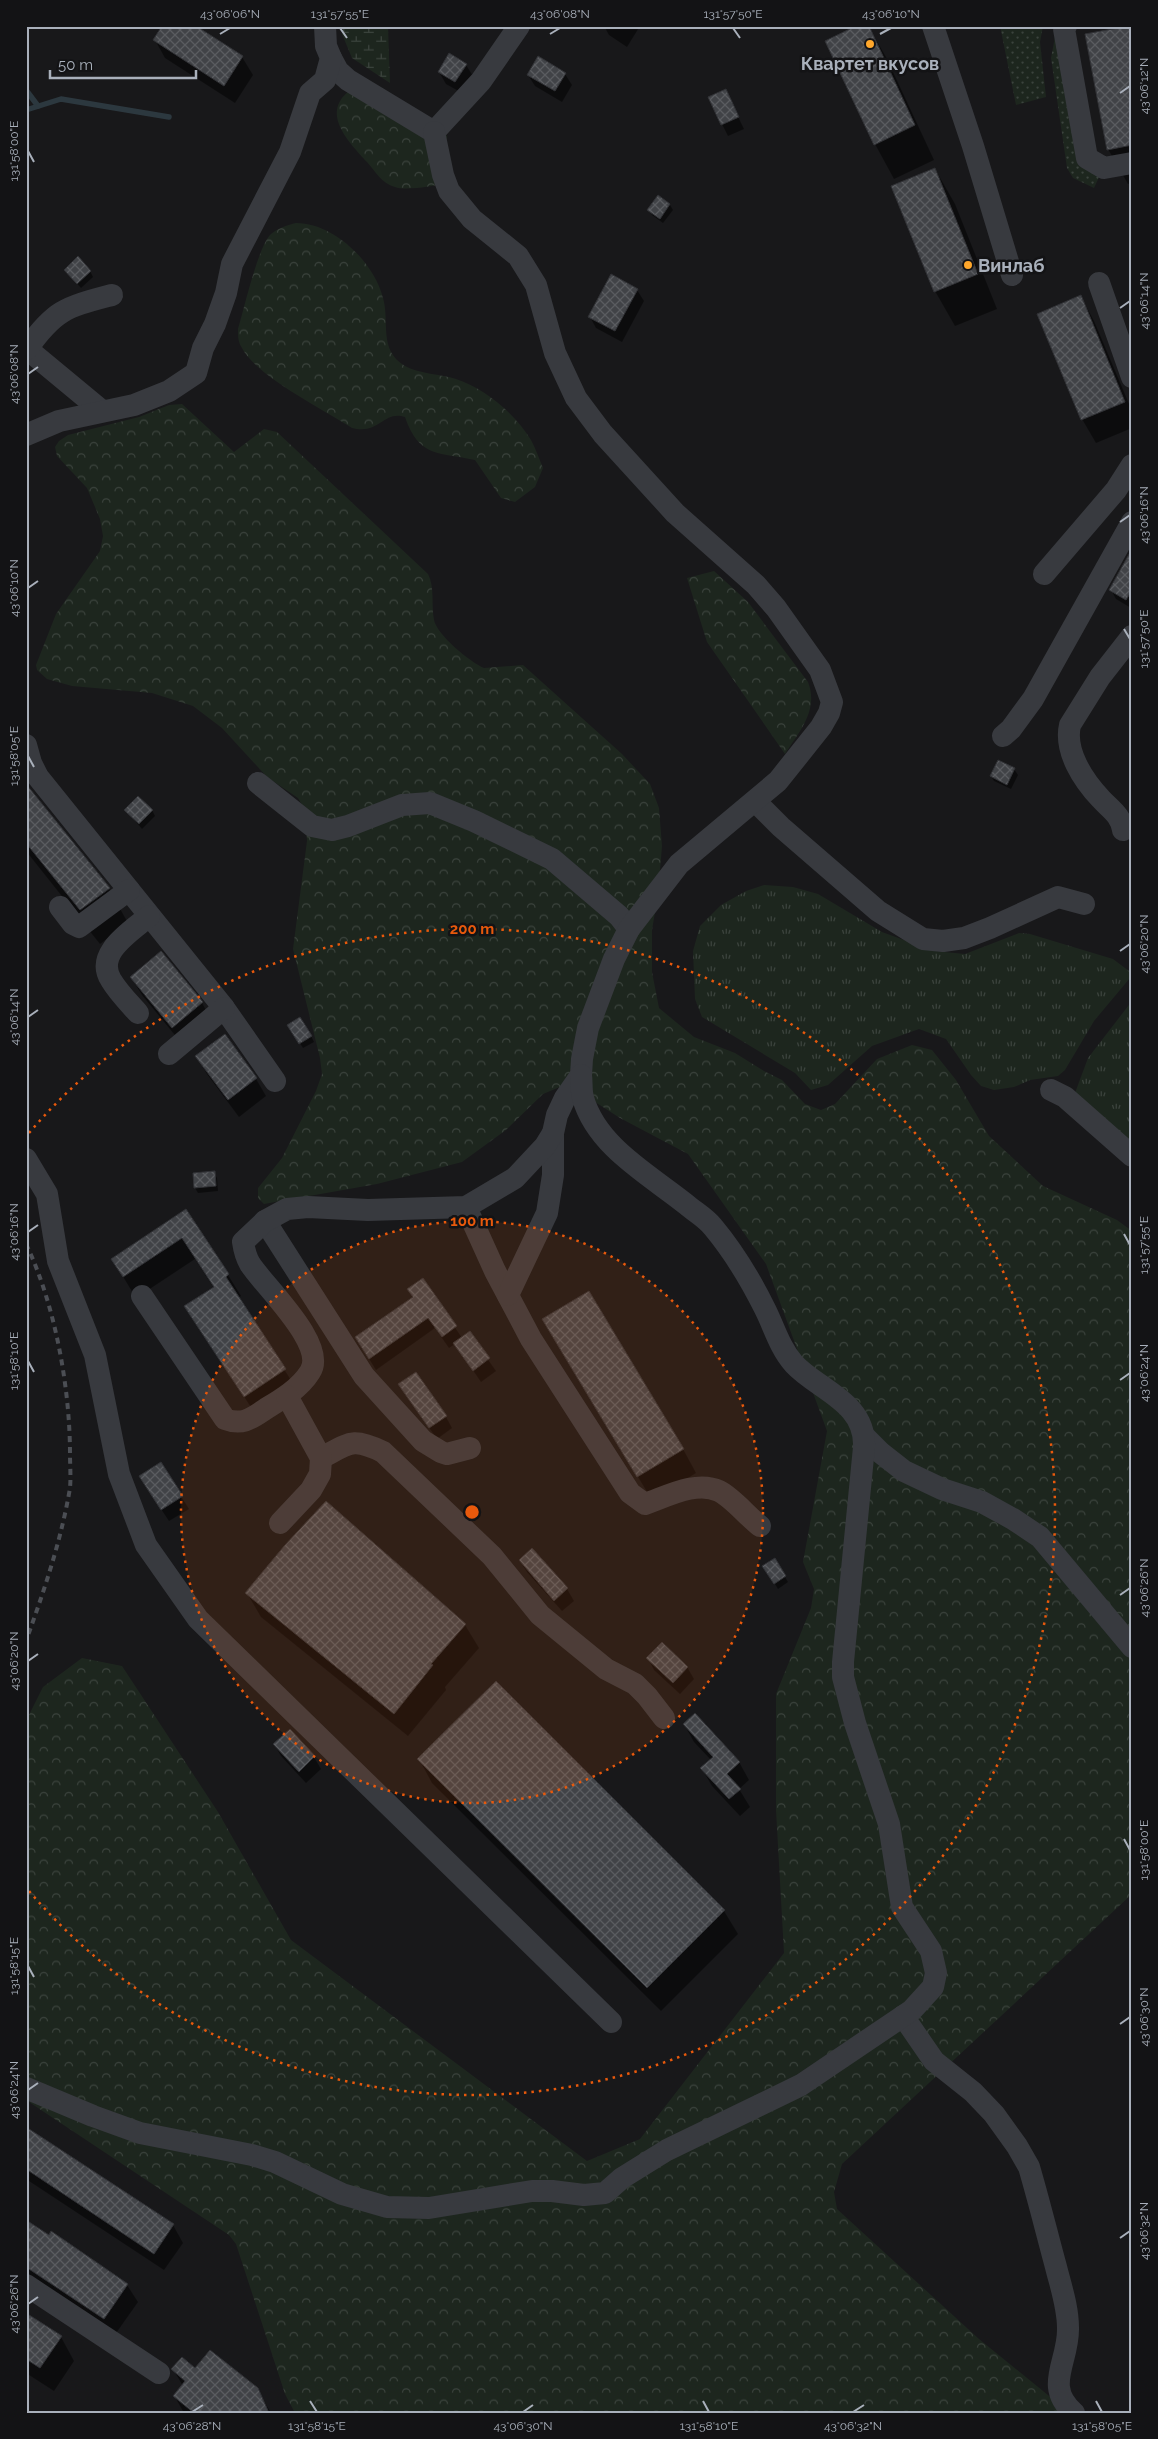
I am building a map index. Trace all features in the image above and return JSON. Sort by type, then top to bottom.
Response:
[{"type":"street","points":[[325,26],[326,46],[330,58],[338,71],[348,80],[434,132],[443,175],[449,191],[472,220],[518,256],[533,279],[555,353],[576,398],[603,434],[675,513],[756,585],[820,670],[832,702],[829,713],[805,749],[778,781],[717,829],[679,864],[629,929],[614,959],[588,1028],[582,1059],[583,1097],[594,1123],[604,1137],[635,1165],[712,1225],[760,1299],[783,1349],[806,1375],[822,1384],[855,1415],[864,1436],[881,1453],[904,1470],[942,1490],[982,1502],[1013,1518],[1040,1537],[1132,1647]]},
{"type":"street","points":[[434,132],[458,103],[481,81],[519,26]]},
{"type":"street","points":[[933,26],[973,146],[1012,275]]},
{"type":"street","points":[[1066,26],[1064,29],[1087,158],[1104,168],[1132,163]]},
{"type":"street","points":[[26,435],[59,421],[134,405],[160,395],[196,373],[203,348],[215,324],[226,292],[232,264],[290,152],[310,93],[325,80],[330,58]]},
{"type":"street","points":[[1099,283],[1132,377]]},
{"type":"street","points":[[102,411],[27,349],[44,325],[63,310],[112,295]]},
{"type":"street","points":[[1044,574],[1116,490],[1132,465]]},
{"type":"street","points":[[1003,736],[1011,729],[1033,700],[1132,522]]},
{"type":"street","points":[[1123,830],[1121,821],[1089,786],[1082,774],[1072,751],[1068,733],[1070,724],[1100,677],[1132,636]]},
{"type":"street","points":[[26,745],[31,763],[32,781],[129,890],[224,1008],[275,1080]]},
{"type":"street","points":[[258,783],[312,826],[332,830],[348,826],[402,805],[430,803],[438,806],[474,821],[552,859],[609,907],[629,929]]},
{"type":"street","points":[[755,801],[781,827],[871,906],[906,930],[923,938],[943,941],[964,938],[1058,897],[1084,904]]},
{"type":"street","points":[[60,907],[74,924],[79,927],[129,890]]},
{"type":"street","points":[[138,1013],[109,978],[107,960],[113,947],[149,916]]},
{"type":"street","points":[[169,1054],[224,1008]]},
{"type":"street","points":[[508,1294],[547,1213],[553,1175],[553,1133],[557,1115],[565,1098],[581,1075]]},
{"type":"street","points":[[1051,1090],[1065,1097],[1132,1156]]},
{"type":"street","points":[[142,1296],[225,1419],[234,1423],[244,1422],[287,1396],[311,1371],[314,1360],[308,1338],[249,1263],[245,1252],[243,1242],[265,1221],[287,1210],[308,1207],[368,1210],[466,1207],[515,1178],[545,1146],[553,1133]]},
{"type":"street","points":[[26,1159],[40,1179],[46,1194],[58,1261],[95,1355],[119,1474],[146,1545],[198,1619],[611,2022]]},
{"type":"street","points":[[466,1207],[531,1338],[630,1493],[644,1504],[689,1489],[707,1488],[720,1491],[760,1526]]},
{"type":"street","points":[[265,1221],[364,1376],[423,1441],[447,1454],[470,1448]]},
{"type":"street","points":[[280,1523],[311,1490],[320,1474],[322,1458],[287,1396]]},
{"type":"street","points":[[26,2088],[140,2133],[252,2155],[275,2162],[342,2194],[364,2202],[386,2207],[429,2208],[532,2191],[552,2191],[572,2195],[605,2193],[622,2178],[667,2150],[801,2085],[903,2016],[928,1993],[933,1986],[936,1973],[931,1951],[902,1907],[889,1824],[855,1722],[843,1677],[864,1436]]},
{"type":"street","points":[[322,1458],[347,1445],[362,1442],[383,1452],[492,1556],[540,1615],[606,1669],[635,1684],[664,1718]]},
{"type":"street","points":[[903,2016],[934,2061],[973,2092],[994,2114],[1017,2146],[1029,2167],[1066,2308],[1067,2346],[1059,2377],[1058,2392],[1074,2413]]},
{"type":"street","points":[[26,2285],[159,2373]]},
{"type":"green space","points":[[344,26],[388,26],[390,83],[352,58],[342,34]]},
{"type":"green space","points":[[1000,26],[1043,26],[1040,42],[1046,97],[1016,105]]},
{"type":"green space","points":[[1056,32],[1100,175],[1094,188],[1073,178],[1067,168],[1051,58]]},
{"type":"green space","points":[[349,91],[442,129],[447,136],[444,184],[419,188],[400,188],[382,180],[346,137],[337,119],[337,109],[341,100]]},
{"type":"green space","points":[[296,223],[310,225],[338,237],[362,258],[378,284],[383,298],[388,344],[391,352],[397,359],[411,369],[450,377],[467,383],[499,403],[517,421],[531,440],[543,468],[535,487],[515,502],[501,498],[475,460],[441,454],[424,447],[417,440],[405,417],[391,417],[369,428],[352,428],[276,381],[250,359],[240,343],[238,329],[256,264],[271,234],[280,228]]},
{"type":"green space","points":[[182,404],[234,452],[264,429],[277,432],[428,574],[432,590],[434,620],[436,626],[447,640],[484,668],[523,665],[622,754],[650,784],[659,808],[662,846],[658,894],[652,930],[652,972],[659,1008],[694,1037],[735,1053],[782,1080],[805,1104],[821,1110],[835,1104],[877,1059],[912,1045],[932,1050],[956,1080],[989,1136],[1043,1186],[1117,1220],[1132,1231],[1132,1894],[842,2164],[834,2192],[837,2209],[979,2339],[1070,2413],[295,2413],[285,2394],[236,2244],[229,2235],[26,2100],[26,1721],[43,1687],[82,1658],[122,1666],[218,1812],[291,1940],[587,2161],[640,2139],[784,1953],[776,1810],[776,1694],[811,1608],[814,1589],[803,1562],[827,1431],[766,1264],[688,1154],[620,1118],[567,1084],[543,1094],[506,1130],[462,1162],[377,1184],[264,1204],[258,1198],[258,1188],[282,1158],[316,1091],[322,1074],[320,1058],[293,949],[307,841],[305,810],[298,798],[267,777],[222,728],[193,706],[152,693],[72,686],[47,679],[37,670],[36,665],[56,614],[100,551],[103,536],[100,519],[87,488],[57,456],[55,447],[59,441],[68,435],[139,417],[169,405]]},
{"type":"green space","points":[[714,571],[748,602],[808,682],[811,692],[809,711],[801,729],[785,754],[707,642],[687,578]]},
{"type":"green space","points":[[764,885],[793,887],[818,894],[882,932],[934,951],[965,954],[1019,933],[1030,934],[1113,959],[1129,971],[1130,978],[1094,1021],[1065,1070],[1058,1076],[1030,1080],[1014,1087],[994,1090],[981,1086],[946,1039],[919,1029],[872,1046],[828,1085],[811,1090],[795,1073],[702,1017],[695,999],[693,951],[700,926],[721,905],[746,891]]},
{"type":"green space","points":[[1132,1001],[1132,1146],[1075,1093],[1088,1058]]},
{"type":"building","points":[[162,26],[196,26],[243,56],[224,86],[153,40]]},
{"type":"building","points":[[856,26],[869,26],[915,125],[874,145],[825,41]]},
{"type":"building","points":[[1129,26],[1132,41],[1132,145],[1107,150],[1085,34]]},
{"type":"building","points":[[449,53],[467,64],[455,82],[438,72]]},
{"type":"building","points":[[538,56],[566,73],[555,91],[527,75]]},
{"type":"building","points":[[726,89],[739,117],[721,125],[708,97]]},
{"type":"building","points":[[935,168],[978,274],[934,292],[891,186]]},
{"type":"building","points":[[658,195],[670,204],[660,219],[647,210]]},
{"type":"building","points":[[78,256],[91,271],[77,284],[64,270]]},
{"type":"building","points":[[611,274],[638,289],[615,331],[588,317]]},
{"type":"building","points":[[1081,295],[1125,402],[1081,420],[1037,314]]},
{"type":"building","points":[[1132,549],[1132,590],[1126,600],[1109,590]]},
{"type":"building","points":[[998,760],[1015,768],[1007,785],[990,776]]},
{"type":"building","points":[[26,784],[110,888],[80,910],[26,843]]},
{"type":"building","points":[[138,796],[153,810],[139,824],[124,810]]},
{"type":"building","points":[[161,951],[203,1002],[172,1028],[130,977]]},
{"type":"building","points":[[300,1017],[312,1036],[299,1044],[287,1025]]},
{"type":"building","points":[[225,1034],[257,1078],[228,1100],[195,1056]]},
{"type":"building","points":[[215,1171],[216,1186],[194,1188],[193,1173]]},
{"type":"building","points":[[186,1209],[229,1274],[226,1277],[286,1369],[244,1397],[184,1306],[214,1287],[182,1238],[123,1277],[111,1259]]},
{"type":"building","points":[[423,1278],[457,1326],[442,1337],[428,1318],[369,1359],[355,1337],[413,1297],[407,1289]]},
{"type":"building","points":[[589,1291],[684,1449],[637,1477],[542,1319]]},
{"type":"building","points":[[470,1331],[490,1358],[473,1371],[453,1343]]},
{"type":"building","points":[[416,1372],[447,1416],[429,1428],[398,1384]]},
{"type":"building","points":[[161,1462],[183,1496],[161,1510],[139,1476]]},
{"type":"building","points":[[326,1501],[466,1624],[431,1664],[433,1665],[394,1714],[245,1593],[285,1545]]},
{"type":"building","points":[[532,1548],[568,1588],[554,1601],[519,1560]]},
{"type":"building","points":[[775,1558],[786,1576],[774,1584],[762,1566]]},
{"type":"building","points":[[662,1642],[688,1667],[673,1683],[646,1658]]},
{"type":"building","points":[[496,1681],[725,1910],[647,1988],[417,1759]]},
{"type":"building","points":[[695,1713],[740,1762],[727,1774],[741,1789],[729,1799],[700,1768],[713,1757],[683,1724]]},
{"type":"building","points":[[290,1729],[315,1756],[299,1772],[273,1744]]},
{"type":"building","points":[[26,2127],[174,2224],[154,2254],[26,2169]]},
{"type":"building","points":[[26,2220],[49,2235],[51,2231],[128,2284],[104,2319],[26,2267]]},
{"type":"building","points":[[26,2313],[62,2336],[40,2368],[26,2359]]},
{"type":"building","points":[[210,2350],[258,2388],[269,2413],[194,2413],[173,2396],[185,2381],[171,2369],[182,2357],[195,2368]]},
{"type":"waterway","points":[[26,90],[38,106]]},
{"type":"waterway","points":[[26,110],[61,99],[169,117]]},
{"type":"railway","points":[[26,1244],[45,1293],[59,1347],[67,1402],[70,1475],[70,1488],[57,1547],[26,1641]]},
{"type":"place","name":"Квартет вкусов","points":[[870,44]]},
{"type":"place","name":"Винлаб","points":[[968,265]]}]
